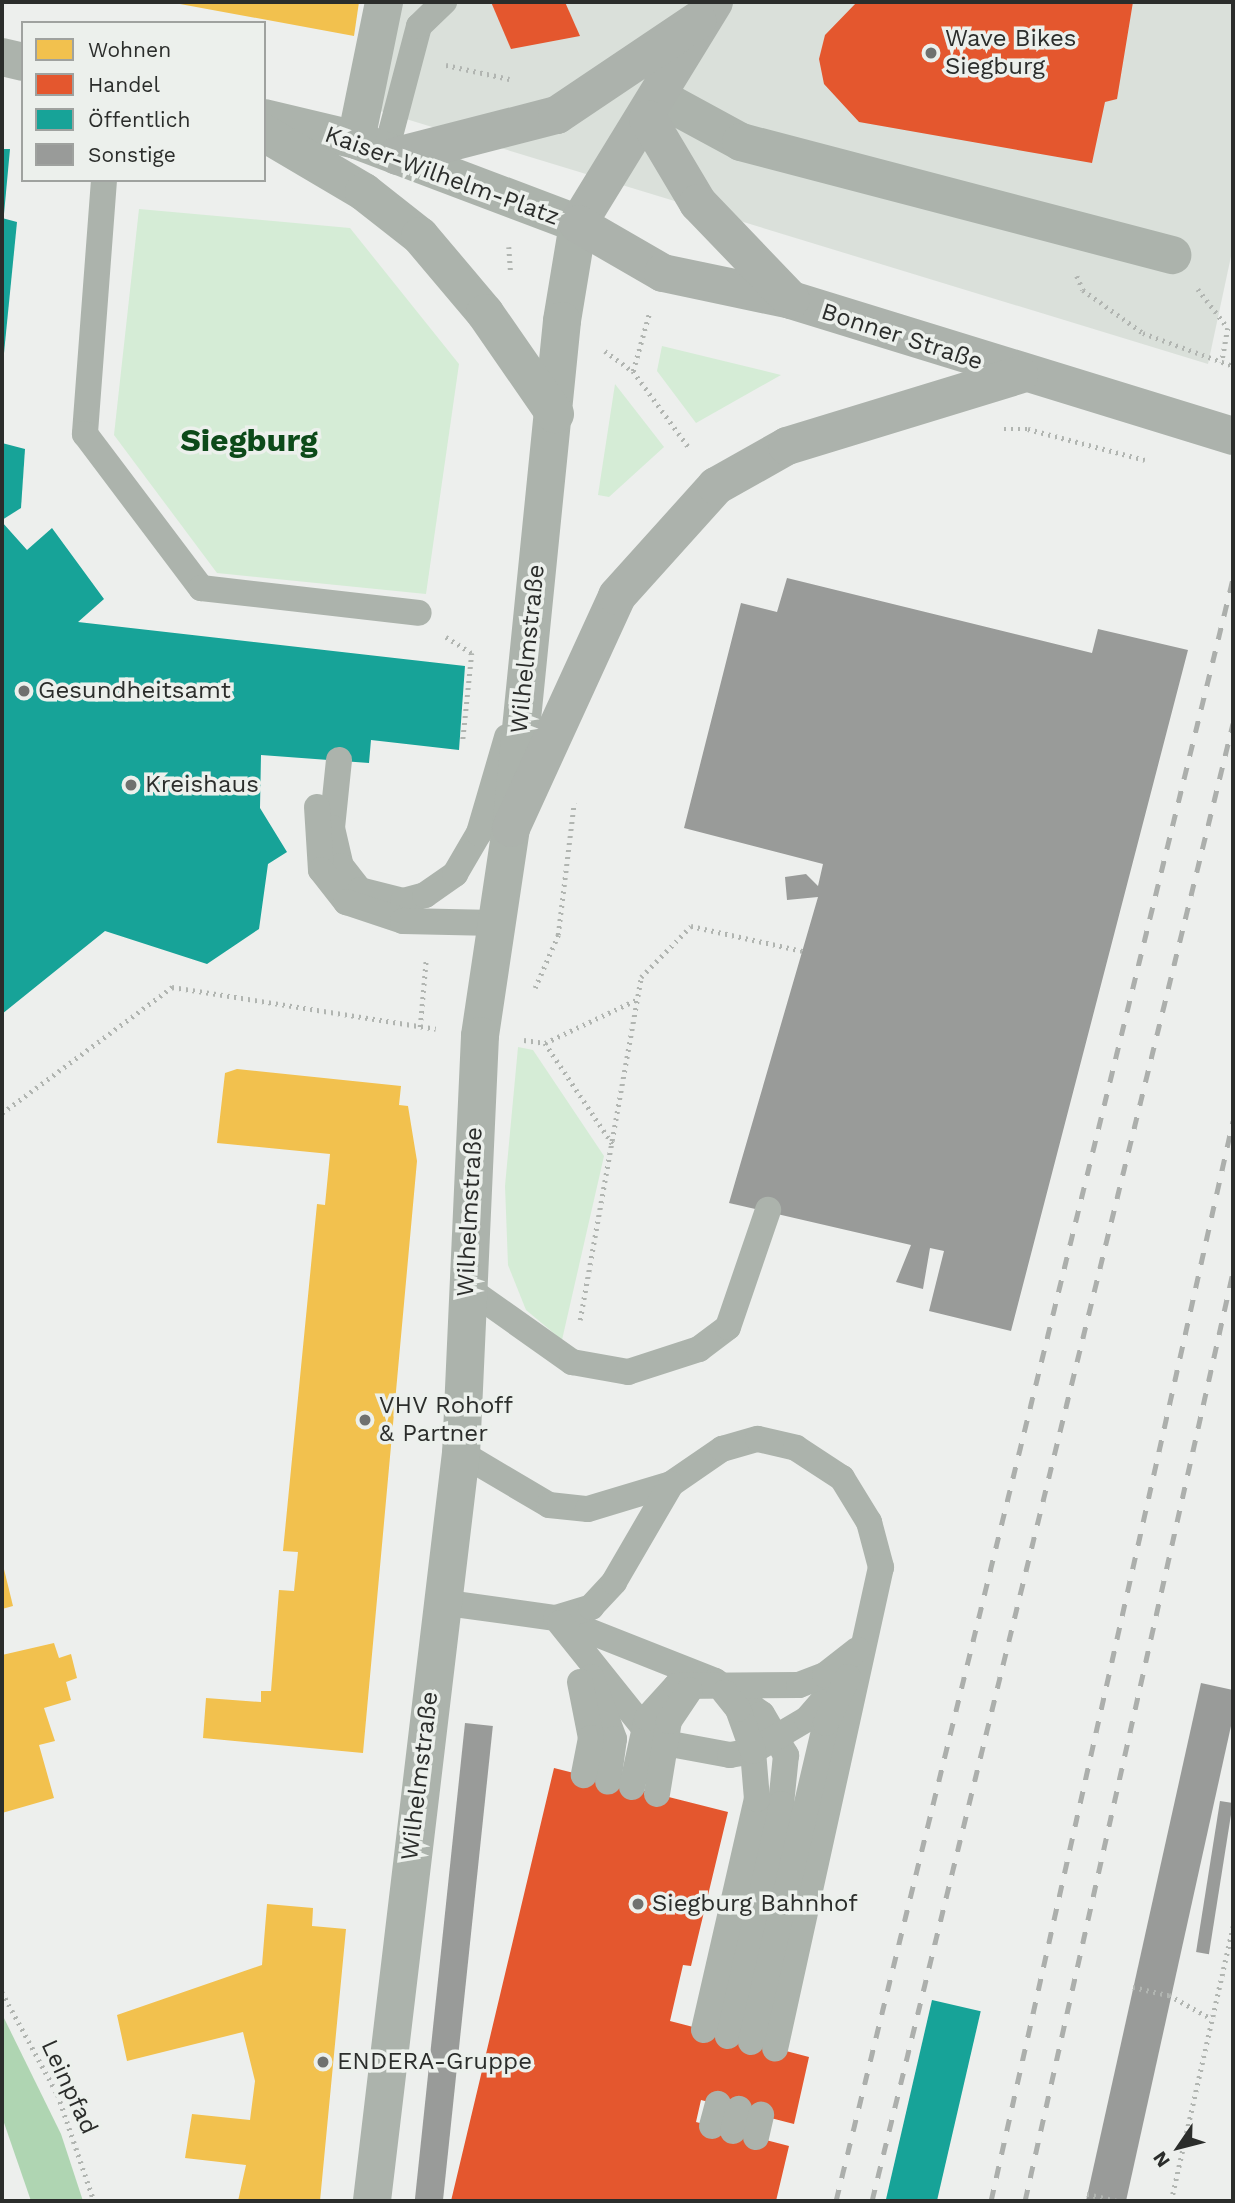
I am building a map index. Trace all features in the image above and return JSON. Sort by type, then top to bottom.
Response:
[{"type":"main road","points":[[380,149],[558,115],[600,92],[711,8]]},
{"type":"main road","points":[[578,224],[654,108],[711,8]]},
{"type":"main road","points":[[654,108],[698,203],[791,300]]},
{"type":"main road","name":"Bonner Straße","points":[[578,224],[663,273],[791,300],[1019,375],[1233,436]]},
{"type":"main road","points":[[511,828],[617,596],[716,486],[787,446],[1019,375]]},
{"type":"street","points":[[380,149],[384,2]]},
{"type":"street","points":[[2,57],[21,62]]},
{"type":"street","points":[[654,108],[741,142],[1053,220],[1172,256]]},
{"type":"street","name":"Kaiser-Wilhelm-Platz","points":[[266,119],[380,149],[578,224]]},
{"type":"street","name":"Kaiser-Wilhelm-Platz","points":[[266,134],[364,192],[420,236],[485,313],[555,414]]},
{"type":"street","name":"Wilhelmstraße","points":[[372,2201],[440,1602],[461,1453],[466,1287],[480,1036],[511,828],[522,685],[555,414],[562,321],[578,224]]},
{"type":"lane","points":[[380,149],[419,26],[444,2]]},
{"type":"lane","points":[[104,182],[85,434],[201,589],[419,613]]},
{"type":"lane","points":[[495,923],[403,921],[346,902],[321,870],[314,829],[330,760],[332,828],[341,866],[360,891],[403,901],[425,895],[455,874],[479,833],[522,685]]},
{"type":"lane","points":[[466,1287],[572,1362],[628,1372],[699,1349],[728,1327],[768,1210]]},
{"type":"lane","points":[[461,1453],[549,1505],[588,1509],[671,1483],[722,1449],[758,1439],[796,1448],[842,1478],[869,1522],[881,1567],[866,1641],[740,2039]]},
{"type":"lane","points":[[556,1618],[591,1607],[614,1582],[671,1483]]},
{"type":"lane","points":[[440,1602],[556,1618],[715,1681],[769,1689],[799,1685],[848,1661],[866,1641]]},
{"type":"lane","points":[[556,1618],[654,1736],[730,1755],[752,1751],[777,1740],[822,1701],[866,1641]]},
{"type":"lane","points":[[556,1618],[585,1693],[591,1738],[620,1785],[681,1695],[715,1681]]},
{"type":"lane","points":[[715,1681],[762,1714],[786,1755],[781,1804],[740,2039]]},
{"type":"lane","points":[[715,1681],[738,1709],[752,1751],[757,1798],[740,2039]]},
{"type":"path","points":[[1053,220],[1083,290],[1143,333],[1233,366]]},
{"type":"path","points":[[562,321],[633,371],[716,486]]},
{"type":"path","points":[[1222,362],[1228,328]]},
{"type":"path","points":[[990,429],[1028,429],[1156,463]]},
{"type":"path","points":[[530,1001],[558,935],[576,789]]},
{"type":"path","points":[[572,1362],[614,1146],[641,977],[691,926],[803,951]]},
{"type":"path","points":[[2,1112],[172,987],[480,1036],[545,1043],[636,1000]]},
{"type":"path","points":[[528,1027],[528,1041]]},
{"type":"path","points":[[545,1043],[614,1146]]},
{"type":"path","points":[[1171,2201],[1233,1926]]},
{"type":"path","points":[[1133,1987],[1169,1995],[1212,2019]]},
{"type":"path","name":"Leinpfad","points":[[2,1992],[58,2095],[94,2201]]},
{"type":"path","points":[[1087,2194],[1117,2201]]},
{"type":"shaded area","points":[[384,2],[1233,2],[1233,247],[1208,364],[370,108]]},
{"type":"shaded area","points":[[139,209],[350,228],[459,364],[426,594],[217,573],[114,435]]},
{"type":"shaded area","points":[[662,346],[781,375],[696,423],[657,371]]},
{"type":"shaded area","points":[[615,384],[664,447],[609,497],[598,495]]},
{"type":"shaded area","points":[[518,1047],[533,1050],[604,1156],[562,1340],[526,1310],[508,1265],[505,1186]]},
{"type":"shaded area","points":[[2,2014],[61,2134],[83,2201],[31,2201],[2,2117]]},
{"type":"building: Wohnen","points":[[169,2],[359,2],[354,36]]},
{"type":"building: Wohnen","points":[[237,1069],[401,1086],[399,1105],[408,1106],[417,1161],[363,1753],[203,1738],[206,1698],[261,1702],[261,1691],[271,1691],[279,1590],[294,1591],[298,1552],[283,1551],[317,1204],[325,1205],[330,1154],[217,1143],[225,1073]]},
{"type":"building: Wohnen","points":[[2,1561],[13,1606],[2,1609]]},
{"type":"building: Wohnen","points":[[54,1643],[59,1658],[71,1654],[77,1678],[66,1682],[71,1700],[44,1708],[55,1741],[39,1745],[54,1798],[2,1813],[2,1655]]},
{"type":"building: Wohnen","points":[[267,1904],[313,1908],[312,1926],[346,1929],[320,2201],[238,2201],[246,2165],[185,2158],[192,2114],[250,2120],[255,2081],[243,2032],[127,2061],[117,2015],[262,1965]]},
{"type":"building: Handel","points":[[491,2],[565,2],[580,36],[511,49]]},
{"type":"building: Handel","points":[[857,2],[1133,2],[1117,99],[1105,102],[1092,163],[859,122],[824,84],[819,59],[825,35]]},
{"type":"building: Handel","points":[[554,1768],[728,1812],[691,1966],[683,1965],[670,2021],[809,2057],[794,2124],[701,2100],[696,2122],[789,2146],[776,2201],[451,2201]]},
{"type":"building: Öffentlich","points":[[2,149],[10,149],[4,214],[2,214]]},
{"type":"building: Öffentlich","points":[[2,218],[17,222],[4,353],[2,353]]},
{"type":"building: Öffentlich","points":[[2,443],[25,449],[21,508],[2,520]]},
{"type":"building: Öffentlich","name":"Kreishaus","points":[[2,522],[27,550],[52,528],[104,599],[78,622],[465,666],[459,750],[371,740],[369,763],[261,755],[260,808],[287,852],[268,864],[259,929],[207,964],[105,931],[2,1014]]},
{"type":"building: Öffentlich","points":[[932,2000],[981,2011],[937,2201],[886,2201]]},
{"type":"building: Sonstige","points":[[787,578],[1092,653],[1098,629],[1188,650],[1011,1331],[929,1311],[944,1251],[930,1248],[923,1289],[896,1282],[911,1245],[729,1203],[818,897],[787,900],[785,877],[806,874],[818,886],[823,864],[684,828],[741,603],[777,612]]},
{"type":"building: Sonstige","points":[[1201,1683],[1233,1690],[1233,1717],[1126,2201],[1086,2201]]},
{"type":"building: Sonstige","points":[[465,1723],[493,1726],[443,2201],[415,2200]]},
{"type":"building: Sonstige","points":[[1220,1801],[1233,1803],[1209,1954],[1196,1952]]},
{"type":"railway","points":[[836,2201],[1233,578]]},
{"type":"railway","points":[[872,2201],[1233,723]]},
{"type":"railway","points":[[991,2201],[1233,1121]]},
{"type":"railway","points":[[1025,2201],[1233,1272]]},
{"type":"place","name":"Wave Bikes Siegburg","points":[[931,53]]},
{"type":"place","name":"Gesundheitsamt","points":[[24,691]]},
{"type":"place","name":"Kreishaus","points":[[131,785]]},
{"type":"place","name":"VHV Rohoff & Partner","points":[[365,1420]]},
{"type":"place","name":"Siegburg Bahnhof","points":[[638,1904]]},
{"type":"place","name":"ENDERA-Gruppe","points":[[323,2062]]},
{"type":"district","name":"Siegburg","points":[[249,440]]}]
